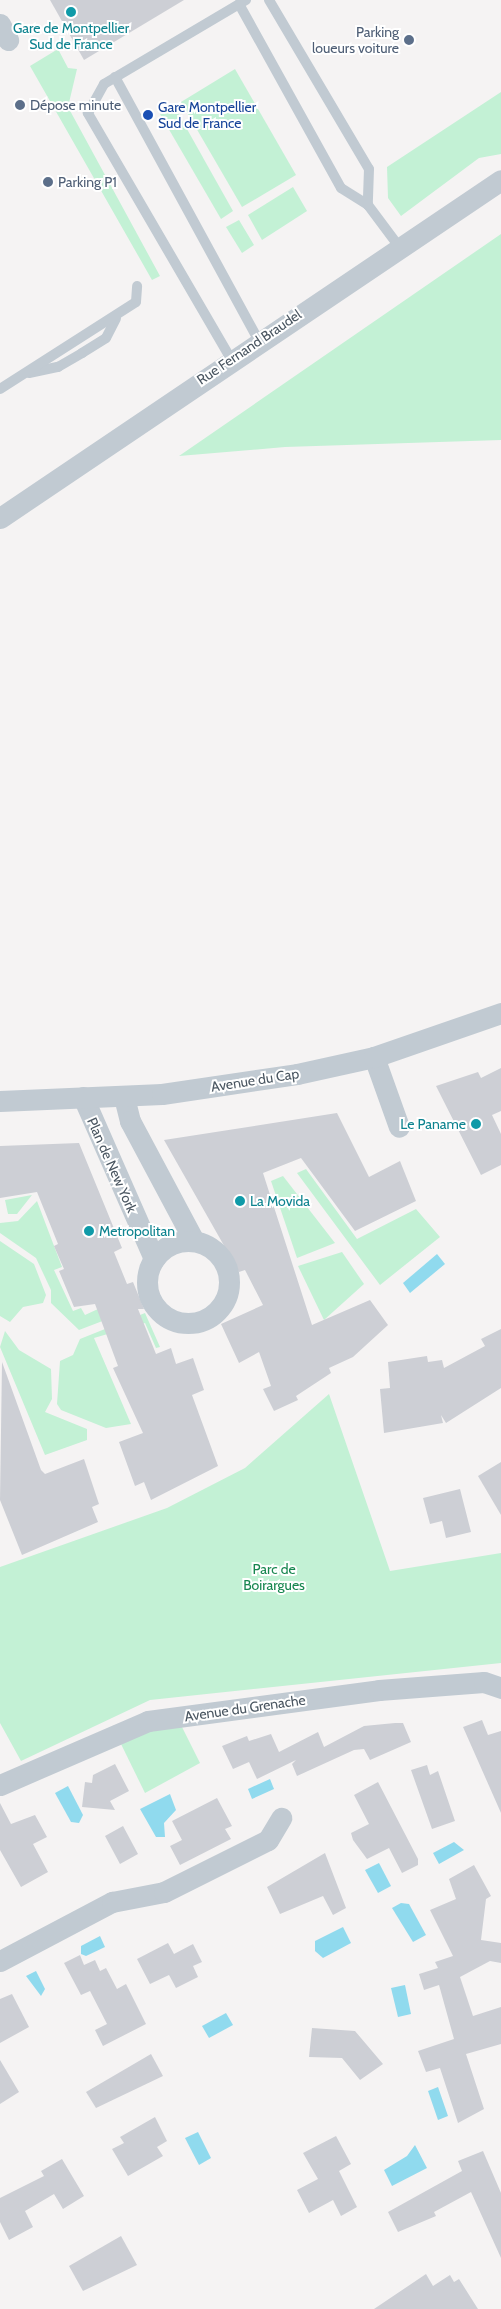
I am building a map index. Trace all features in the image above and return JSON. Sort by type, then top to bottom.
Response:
[{"type":"street","name":"Rue Fernand Braudel","points":[[0,518],[231,359],[501,180]]},
{"type":"street","name":"Avenue du Cap","points":[[0,1101],[124,1097],[269,1078],[374,1057],[501,1013]]},
{"type":"street","points":[[374,1057],[399,1127]]},
{"type":"street","name":"Plan de New York","points":[[83,1097],[154,1259]]},
{"type":"street","points":[[124,1097],[130,1121],[194,1241],[218,1255],[229,1281],[223,1303],[206,1318],[174,1320],[155,1306],[148,1288],[154,1259],[170,1245],[194,1241]]},
{"type":"street","name":"Avenue du Grenache","points":[[0,1785],[148,1721],[379,1690],[484,1682],[501,1688]]},
{"type":"street","points":[[0,1961],[112,1902],[164,1892],[268,1840],[281,1818]]},
{"type":"lane","points":[[269,0],[369,169],[368,205]]},
{"type":"lane","points":[[231,359],[88,113],[95,93],[115,77],[243,2],[341,188],[368,205],[400,248]]},
{"type":"lane","points":[[115,77],[259,341]]},
{"type":"lane","points":[[0,389],[117,316],[136,302],[137,286]]},
{"type":"green space","points":[[58,49],[68,68],[77,69],[68,107],[160,276],[152,280],[30,66]]},
{"type":"green space","points":[[235,69],[296,175],[242,207],[181,102]]},
{"type":"green space","points":[[501,92],[501,154],[479,158],[401,216],[388,198],[387,167]]},
{"type":"green space","points":[[174,106],[233,211],[221,219],[160,114]]},
{"type":"green space","points":[[293,187],[307,211],[262,240],[248,215]]},
{"type":"green space","points":[[239,220],[254,245],[242,253],[226,227]]},
{"type":"green space","points":[[501,234],[501,440],[285,447],[179,456]]},
{"type":"green space","points":[[306,1169],[357,1239],[416,1209],[440,1237],[380,1285],[297,1173]]},
{"type":"green space","points":[[283,1176],[335,1243],[297,1258],[271,1181]]},
{"type":"green space","points":[[32,1195],[17,1214],[8,1214],[5,1200]]},
{"type":"green space","points":[[37,1201],[62,1267],[54,1270],[73,1311],[81,1308],[85,1315],[98,1309],[113,1317],[79,1330],[51,1303],[51,1290],[36,1258],[0,1233],[0,1223],[18,1221]]},
{"type":"green space","points":[[0,1241],[34,1264],[46,1295],[43,1303],[23,1307],[10,1322],[0,1316]]},
{"type":"green space","points":[[342,1252],[364,1284],[324,1320],[298,1266]]},
{"type":"green space","points":[[145,1313],[160,1347],[156,1348],[145,1323],[94,1338],[131,1424],[106,1428],[61,1410],[57,1404],[60,1361],[73,1355],[80,1339]]},
{"type":"green space","points":[[5,1331],[19,1350],[51,1369],[52,1399],[45,1412],[87,1429],[87,1440],[45,1455],[0,1347]]},
{"type":"green space","name":"Parc de Boirargues","points":[[329,1394],[390,1571],[501,1553],[501,1663],[150,1700],[21,1761],[0,1723],[0,1567],[167,1508],[245,1468]]},
{"type":"green space","points":[[153,1726],[182,1727],[200,1763],[145,1793],[121,1744]]},
{"type":"water","points":[[437,1254],[445,1264],[410,1293],[403,1283]]},
{"type":"water","points":[[270,1779],[274,1789],[252,1799],[248,1789]]},
{"type":"water","points":[[68,1786],[83,1815],[79,1823],[71,1822],[55,1793]]},
{"type":"water","points":[[170,1794],[176,1810],[164,1823],[165,1837],[156,1837],[140,1809]]},
{"type":"water","points":[[454,1842],[464,1850],[439,1864],[433,1853]]},
{"type":"water","points":[[379,1863],[391,1886],[378,1893],[365,1870]]},
{"type":"water","points":[[401,1903],[409,1904],[426,1935],[413,1942],[392,1908]]},
{"type":"water","points":[[343,1927],[351,1943],[323,1958],[315,1951],[315,1941]]},
{"type":"water","points":[[100,1936],[105,1947],[86,1956],[81,1954],[81,1946]]},
{"type":"water","points":[[36,1971],[45,1989],[41,1996],[26,1976]]},
{"type":"water","points":[[405,1985],[411,2014],[398,2017],[391,1988]]},
{"type":"water","points":[[226,2013],[233,2025],[209,2038],[202,2026]]},
{"type":"water","points":[[438,2087],[448,2116],[438,2120],[428,2091]]},
{"type":"water","points":[[198,2132],[211,2158],[199,2165],[185,2138]]},
{"type":"water","points":[[415,2145],[427,2168],[392,2186],[384,2170],[407,2156]]},
{"type":"building","points":[[50,0],[184,0],[84,60]]},
{"type":"building","name":"Le Paname","points":[[501,1068],[501,1111],[492,1115],[501,1134],[501,1165],[481,1175],[436,1086],[478,1072],[481,1078]]},
{"type":"building","points":[[337,1113],[369,1177],[400,1161],[416,1201],[355,1231],[301,1158],[263,1173],[312,1325],[370,1300],[388,1325],[353,1357],[329,1368],[331,1373],[296,1396],[298,1400],[274,1411],[263,1389],[271,1386],[259,1352],[239,1363],[221,1324],[263,1305],[245,1270],[239,1272],[164,1140]]},
{"type":"building","points":[[79,1143],[122,1248],[114,1252],[127,1284],[133,1282],[144,1309],[138,1309],[156,1354],[171,1348],[176,1364],[193,1358],[204,1390],[192,1395],[218,1466],[151,1500],[144,1482],[135,1486],[119,1442],[143,1433],[113,1368],[118,1366],[95,1304],[74,1307],[59,1271],[64,1269],[54,1246],[58,1244],[37,1192],[0,1198],[0,1146]]},
{"type":"building","points":[[501,1329],[501,1388],[446,1423],[441,1415],[443,1423],[384,1433],[380,1389],[390,1388],[388,1362],[427,1356],[428,1362],[442,1360],[444,1368],[485,1346],[481,1339]]},
{"type":"building","points":[[2,1362],[41,1470],[45,1474],[84,1459],[99,1504],[92,1507],[98,1522],[22,1555],[0,1500]]},
{"type":"building","points":[[501,1462],[501,1515],[478,1476]]},
{"type":"building","points":[[460,1489],[471,1532],[446,1538],[442,1521],[430,1524],[423,1498]]},
{"type":"building","points":[[482,1720],[488,1735],[501,1731],[501,1813],[463,1727]]},
{"type":"building","points":[[403,1723],[411,1742],[370,1760],[364,1749],[354,1750],[297,1776],[292,1764],[296,1760],[257,1779],[249,1762],[233,1769],[222,1746],[247,1736],[249,1741],[271,1734],[279,1752],[318,1732],[324,1747],[364,1726]]},
{"type":"building","points":[[115,1764],[129,1791],[110,1801],[115,1810],[82,1807],[85,1782],[92,1783],[93,1775]]},
{"type":"building","points":[[427,1765],[430,1775],[438,1771],[455,1821],[432,1829],[411,1770]]},
{"type":"building","points":[[378,1782],[418,1859],[418,1865],[402,1873],[389,1848],[367,1859],[353,1840],[351,1833],[369,1824],[354,1795]]},
{"type":"building","points":[[217,1798],[232,1826],[225,1829],[231,1839],[180,1865],[170,1846],[182,1840],[172,1821]]},
{"type":"building","points":[[0,1803],[11,1824],[35,1815],[47,1837],[33,1844],[48,1872],[21,1887],[0,1850]]},
{"type":"building","points":[[123,1826],[138,1854],[120,1864],[105,1836]]},
{"type":"building","points":[[325,1853],[346,1908],[333,1915],[323,1896],[280,1914],[267,1887]]},
{"type":"building","points":[[474,1865],[491,1896],[486,1899],[481,1940],[501,1943],[501,1963],[490,1961],[460,1977],[473,2016],[501,2007],[501,2044],[466,2054],[484,2109],[458,2123],[440,2068],[426,2072],[418,2051],[454,2039],[439,1985],[424,1990],[419,1974],[438,1968],[435,1962],[453,1956],[430,1910],[456,1899],[449,1879]]},
{"type":"building","points":[[168,1943],[174,1954],[193,1944],[202,1962],[193,1966],[198,1977],[176,1988],[169,1975],[150,1984],[137,1959]]},
{"type":"building","points":[[80,1955],[84,1965],[95,1960],[100,1971],[106,1968],[117,1989],[126,1984],[146,2024],[103,2046],[95,2030],[107,2024],[90,1991],[81,1995],[64,1963]]},
{"type":"building","points":[[12,1994],[29,2027],[0,2043],[0,1999]]},
{"type":"building","points":[[312,2028],[355,2031],[383,2064],[360,2080],[342,2058],[309,2057]]},
{"type":"building","points":[[151,2054],[163,2076],[96,2108],[86,2092]]},
{"type":"building","points":[[0,2060],[19,2092],[0,2104]]},
{"type":"building","points":[[155,2117],[167,2141],[157,2147],[163,2156],[128,2176],[112,2149],[124,2143],[120,2137]]},
{"type":"building","points":[[336,2136],[351,2164],[339,2171],[357,2207],[341,2216],[333,2200],[309,2213],[297,2190],[318,2179],[303,2153]]},
{"type":"building","points":[[483,2151],[501,2193],[501,2258],[471,2192],[434,2212],[436,2216],[398,2232],[388,2212],[462,2171],[458,2161]]},
{"type":"building","points":[[62,2159],[84,2196],[63,2209],[54,2194],[25,2211],[33,2227],[9,2240],[0,2222],[0,2198],[44,2176],[41,2171]]},
{"type":"building","points":[[121,2236],[137,2265],[83,2291],[69,2266]]},
{"type":"building","points":[[426,2274],[433,2286],[450,2275],[454,2282],[459,2279],[478,2309],[374,2309]]},
{"type":"place","name":"Gare de Montpellier Sud de France","points":[[71,12]]},
{"type":"place","name":"Parking loueurs voiture","points":[[409,40]]},
{"type":"place","name":"Dépose minute","points":[[20,105]]},
{"type":"place","name":"Gare Montpellier Sud de France","points":[[148,115]]},
{"type":"place","name":"Parking P1","points":[[48,182]]},
{"type":"place","name":"Le Paname","points":[[476,1124]]},
{"type":"place","name":"La Movida","points":[[240,1201]]},
{"type":"place","name":"Metropolitan","points":[[89,1231]]}]
